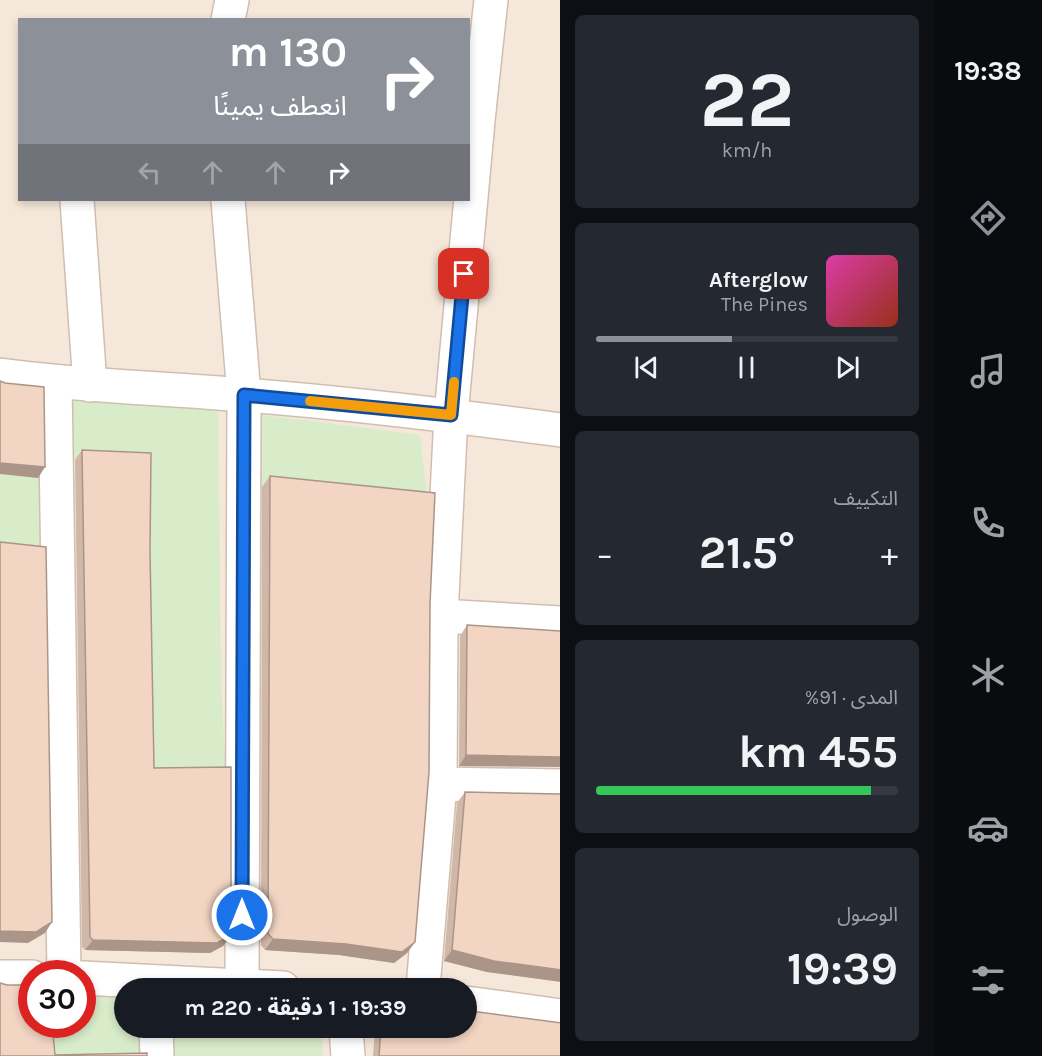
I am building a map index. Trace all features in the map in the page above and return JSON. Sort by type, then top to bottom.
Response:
[{"type":"street","points":[[228,18],[232,0]]},
{"type":"street","points":[[470,162],[474,109],[491,0]]},
{"type":"street","points":[[77,201],[90,386]]},
{"type":"street","points":[[228,201],[244,395],[242,978]]},
{"type":"street","points":[[424,978],[440,784],[441,616],[451,415],[467,201]]},
{"type":"street","points":[[0,375],[90,386],[244,395],[451,415],[560,430]]},
{"type":"street","points":[[55,382],[64,960]]},
{"type":"street","points":[[441,616],[560,623]]},
{"type":"street","points":[[440,784],[560,786]]},
{"type":"street","points":[[0,977],[18,977]]},
{"type":"street","points":[[96,980],[114,982]]},
{"type":"street","points":[[477,1005],[560,1016]]},
{"type":"street","points":[[156,1038],[157,1056]]},
{"type":"street","points":[[347,1038],[348,1056]]},
{"type":"shaded area","points":[[0,0],[560,0],[560,1056],[0,1056]]},
{"type":"green space","points":[[65,396],[218,398],[221,679],[226,778],[147,779],[143,464],[64,460]]},
{"type":"green space","points":[[248,413],[420,435],[428,504],[250,486]]},
{"type":"green space","points":[[0,474],[41,478],[40,558],[0,554]]},
{"type":"green space","points":[[96,988],[114,989],[114,1038],[138,1038],[139,1056],[46,1056],[45,1038],[96,1038]]},
{"type":"green space","points":[[171,1038],[322,1038],[323,1056],[171,1056]]},
{"type":"building","points":[[0,381],[44,387],[45,467],[0,463]]},
{"type":"building","points":[[82,450],[151,453],[150,551],[154,768],[231,767],[231,935],[217,943],[93,940],[90,937]]},
{"type":"building","points":[[270,476],[435,493],[430,604],[429,772],[415,942],[402,952],[346,944],[273,939],[268,934]]},
{"type":"building","points":[[0,542],[46,547],[52,922],[36,932],[0,931]]},
{"type":"building","points":[[467,625],[560,631],[560,757],[466,755]]},
{"type":"building","points":[[465,792],[560,794],[560,970],[494,961],[452,950]]},
{"type":"building","points":[[0,983],[18,985],[18,1038],[53,1038],[55,1055],[147,1053],[147,1056],[0,1056]]},
{"type":"building","points":[[477,1012],[560,1023],[560,1056],[379,1056],[380,1038],[477,1038]]},
{"type":"slow traffic","points":[[310,401],[451,415],[454,382]]},
{"type":"route","points":[[242,915],[244,395],[451,415],[464,274]]}]
